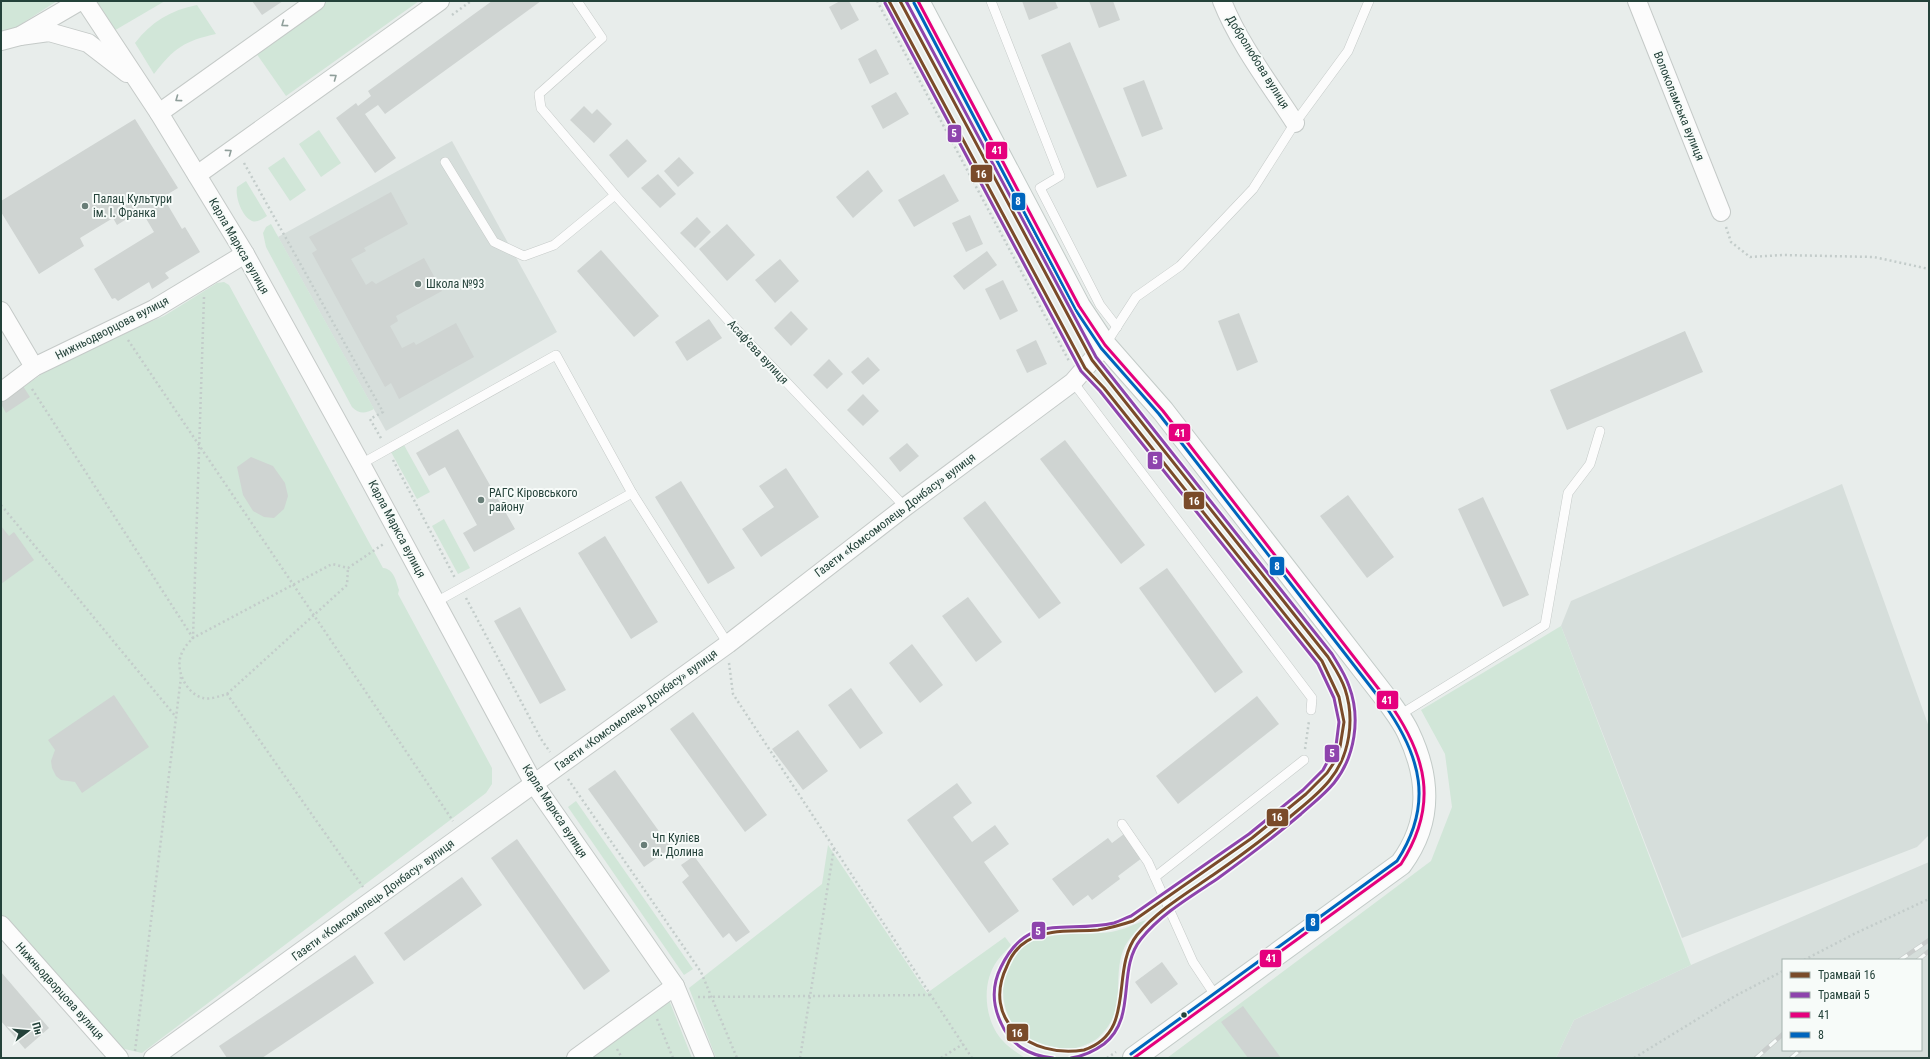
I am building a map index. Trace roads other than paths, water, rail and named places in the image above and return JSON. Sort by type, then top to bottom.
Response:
[{"type":"main road","points":[[918,1],[1079,306],[1105,345],[1163,411],[1398,716],[1408,731],[1418,757],[1424,787],[1423,821],[1413,848],[1401,864],[1134,1058]]},
{"type":"street","points":[[20,36],[80,1]]},
{"type":"street","name":"Карла Маркса вулиця","points":[[85,1],[159,113],[245,254],[361,464],[534,784],[675,986],[705,1058]]},
{"type":"street","points":[[159,113],[316,1]]},
{"type":"street","points":[[197,175],[440,1]]},
{"type":"street","name":"Добролюбова вулиця","points":[[1222,1],[1228,16],[1295,123]]},
{"type":"street","name":"Волоколамська вулиця","points":[[1637,1],[1721,212]]},
{"type":"street","points":[[1,41],[20,36],[49,32],[88,43],[138,82]]},
{"type":"street","name":"Нижньодворцова вулиця","points":[[1,392],[28,371],[154,309],[245,254]]},
{"type":"street","points":[[1,311],[28,371]]},
{"type":"street","name":"Газети «Комсомолець Донбасу» вулиця","points":[[153,1058],[728,644],[905,506],[1073,382],[1105,345]]},
{"type":"street","name":"Нижньодворцова вулиця","points":[[1,925],[119,1058]]},
{"type":"street","points":[[576,1058],[675,986]]},
{"type":"lane","name":"Асаф’єва вулиця","points":[[577,1],[602,38],[539,94],[541,108],[615,195],[737,330],[905,506]]},
{"type":"lane","points":[[991,1],[1060,176],[1040,188],[1100,305],[1117,327]]},
{"type":"lane","points":[[1105,345],[1136,298],[1180,266],[1253,189],[1295,123],[1348,50],[1369,1]]},
{"type":"lane","points":[[445,162],[494,242],[524,256],[554,245],[615,195]]},
{"type":"lane","points":[[361,464],[556,356],[632,493],[728,644]]},
{"type":"lane","points":[[1073,382],[1312,698],[1311,710]]},
{"type":"lane","points":[[1398,716],[1545,625],[1568,493],[1590,464],[1600,431]]},
{"type":"lane","points":[[436,602],[632,493]]},
{"type":"lane","points":[[1155,877],[1304,760]]},
{"type":"lane","points":[[1122,824],[1148,862],[1186,949],[1218,998]]},
{"type":"railway","points":[[1901,959],[1929,940]]},
{"type":"railway","points":[[1919,959],[1929,951]]},
{"type":"railway","points":[[1756,1058],[1782,1035]]},
{"type":"railway","points":[[1791,1058],[1799,1051]]},
{"type":"tram line","name":"16","points":[[889,1],[1085,368],[1104,388],[1322,661],[1339,697],[1344,722],[1340,747],[1335,761],[1327,773],[1306,794],[1252,838],[1133,921],[1098,930],[1061,931],[1044,934],[1027,941],[1015,952],[1007,966],[1001,985],[1000,1003],[1005,1018],[1015,1031],[1029,1041],[1045,1048],[1064,1051],[1084,1050],[1101,1041],[1111,1029],[1117,1015],[1124,965],[1129,949],[1137,935],[1145,926],[1183,895],[1235,860],[1277,828],[1314,797],[1329,781],[1342,760],[1349,737],[1350,713],[1348,701],[1342,680],[1328,657],[1092,360],[900,1]]},
{"type":"tram line","name":"5","points":[[906,1],[1096,357],[1332,654],[1341,669],[1353,698],[1355,711],[1354,737],[1347,761],[1334,783],[1291,823],[1217,879],[1176,906],[1149,930],[1141,939],[1134,951],[1129,965],[1121,1021],[1114,1033],[1104,1044],[1096,1049],[1084,1055],[1071,1058]]},
{"type":"tram line","name":"5","points":[[885,3],[1081,371],[1100,391],[1318,664],[1334,698],[1339,722],[1336,746],[1323,770],[1303,790],[1249,834],[1131,916],[1114,923],[1096,926],[1050,928],[1036,931],[1023,938],[1012,949],[1001,967],[996,981],[994,995],[998,1016],[1010,1037],[1021,1048],[1036,1055],[1053,1058]]},
{"type":"place","name":"Палац Культури ім. І. Франка","points":[[85,206]]},
{"type":"place","name":"Школа №93","points":[[418,284]]},
{"type":"place","name":"РАГС Кіровського району","points":[[481,500]]},
{"type":"place","name":"Чп Кулієв м. Долина","points":[[644,845]]}]
